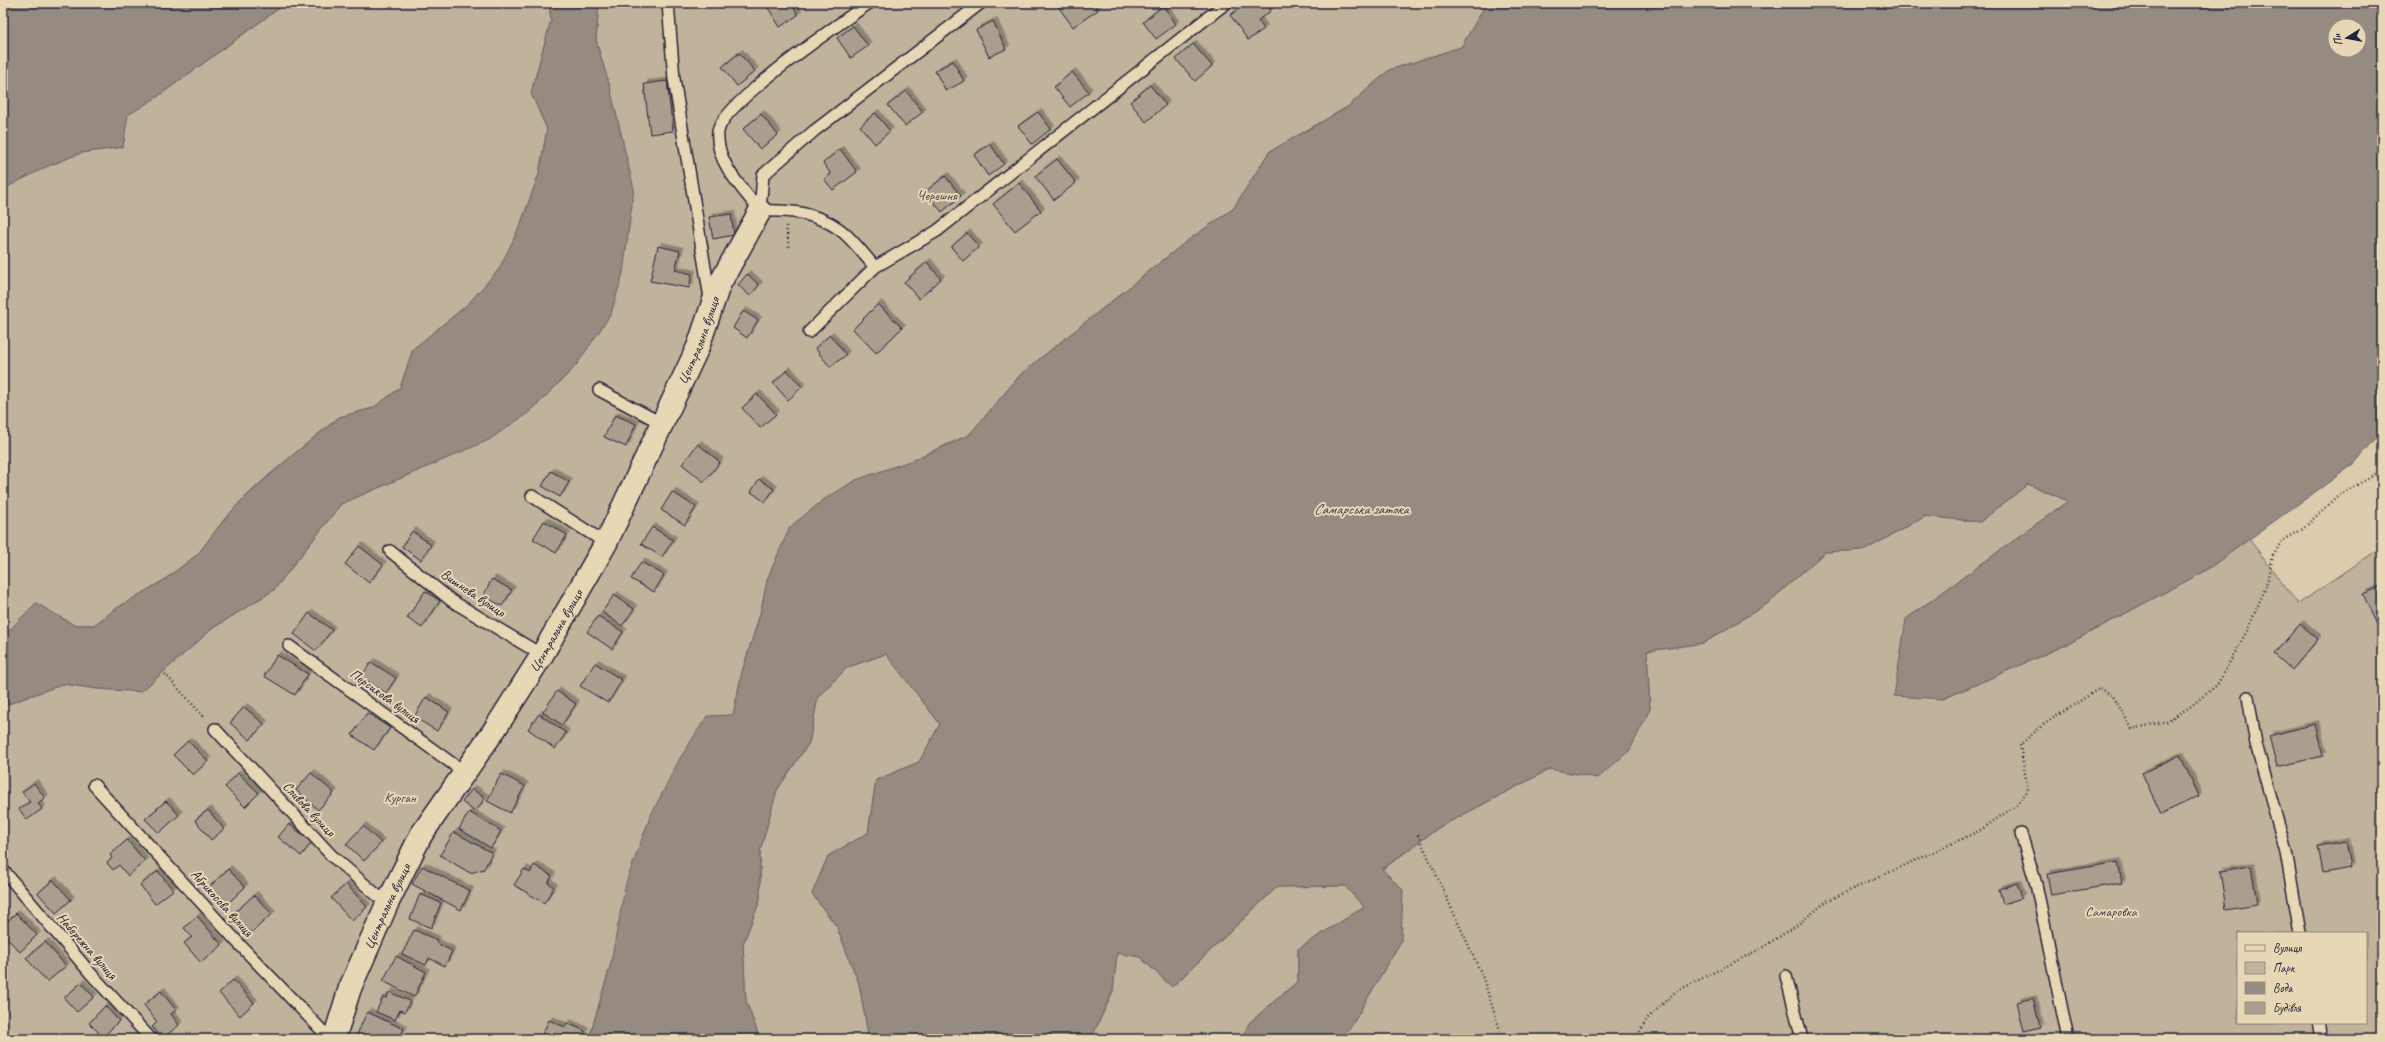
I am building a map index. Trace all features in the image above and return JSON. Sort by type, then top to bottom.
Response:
[{"type":"street","name":"Центральна вулиця","points":[[334,1039],[350,988],[387,904],[422,835],[464,772],[496,729],[542,655],[606,543],[661,423],[698,347],[719,285],[760,211]]},
{"type":"lane","points":[[668,3],[674,79],[711,309]]},
{"type":"lane","points":[[760,211],[735,180],[722,157],[718,131],[729,112],[795,54],[868,3]]},
{"type":"lane","points":[[760,211],[763,175],[814,131],[981,3]]},
{"type":"lane","points":[[809,332],[875,267],[937,231],[1226,3]]},
{"type":"lane","points":[[760,211],[785,210],[816,216],[840,229],[875,267]]},
{"type":"lane","points":[[599,390],[661,423]]},
{"type":"lane","points":[[532,496],[606,543]]},
{"type":"lane","name":"Вишнева вулиця","points":[[390,551],[452,600],[542,655]]},
{"type":"lane","name":"Персикова вулиця","points":[[288,646],[464,772]]},
{"type":"lane","points":[[2248,697],[2256,744],[2286,852],[2300,932]]},
{"type":"lane","name":"Сливова вулиця","points":[[215,729],[331,855],[387,904]]},
{"type":"lane","name":"Абрикосова вулиця","points":[[94,785],[241,946],[330,1039]]},
{"type":"lane","points":[[2021,834],[2036,884],[2068,1039]]},
{"type":"lane","name":"Набережна вулиця","points":[[3,870],[92,975],[151,1039]]},
{"type":"lane","points":[[1786,976],[1802,1039]]},
{"type":"lane","points":[[2318,1024],[2321,1039]]},
{"type":"path","points":[[1636,1039],[1646,1019],[1675,992],[1760,949],[1796,926],[1827,901],[1979,831],[2017,804],[2028,790],[2020,745],[2043,726],[2100,688],[2113,696],[2132,729],[2167,721],[2190,707],[2217,685],[2244,638],[2265,589],[2273,556],[2282,541],[2303,529],[2337,496],[2382,471]]},
{"type":"path","points":[[165,674],[215,729]]},
{"type":"path","points":[[1418,834],[1482,975],[1503,1039]]},
{"type":"green space","points":[[286,3],[549,3],[551,20],[531,93],[547,129],[539,174],[520,226],[500,269],[467,305],[413,349],[400,388],[373,408],[339,417],[270,474],[242,500],[223,521],[198,554],[164,580],[117,608],[94,625],[74,625],[36,603],[3,637],[3,189],[48,166],[81,153],[123,147],[127,115],[157,97]]},
{"type":"green space","name":"Курган","points":[[599,3],[1487,3],[1461,47],[1389,70],[1349,106],[1269,152],[1233,209],[1187,241],[1022,373],[969,435],[921,456],[768,577],[760,614],[742,672],[733,716],[610,967],[589,1039],[3,1039],[3,706],[63,684],[98,689],[141,691],[213,628],[274,590],[341,504],[452,456],[623,141],[596,40]]},
{"type":"green space","name":"Самаровка","points":[[2028,484],[2068,501],[1906,619],[1943,699],[2068,644],[2205,571],[2249,539],[2298,604],[2382,547],[2382,1039],[1338,1039],[1349,1030],[1401,941],[1382,870],[1438,828],[1550,769],[1598,778],[1650,709],[1647,651],[1704,643],[1768,603],[1825,552],[1865,550],[1926,516],[1980,522]]},
{"type":"green space","points":[[886,654],[940,724],[919,762],[876,780],[868,833],[828,856],[812,894],[837,927],[859,984],[869,1039],[760,1039],[746,1001],[743,944],[760,900],[760,851],[777,790],[809,743],[818,697],[848,667]]},
{"type":"green space","points":[[1345,886],[1364,907],[1298,949],[1298,981],[1249,1023],[1243,1039],[1091,1039],[1113,991],[1117,953],[1140,957],[1172,987],[1277,887]]},
{"type":"water","points":[[3,3],[286,3],[157,97],[128,115],[123,147],[81,153],[48,166],[3,189]]},
{"type":"water","points":[[549,3],[599,3],[596,40],[610,87],[634,189],[623,273],[611,314],[575,367],[532,410],[489,440],[341,504],[274,590],[213,628],[141,692],[98,689],[63,684],[3,706],[3,637],[36,603],[74,625],[94,625],[117,608],[164,580],[198,554],[223,521],[242,500],[295,453],[340,417],[373,408],[400,388],[413,349],[467,305],[499,269],[520,226],[539,174],[547,129],[531,93],[551,20]]},
{"type":"water","name":"Самарська затока","points":[[1487,3],[2382,3],[2382,431],[2354,464],[2205,571],[2068,644],[1943,699],[1894,696],[1906,619],[2068,501],[2028,484],[1980,522],[1926,516],[1865,550],[1825,552],[1768,603],[1704,643],[1647,651],[1650,709],[1630,750],[1598,778],[1550,769],[1438,828],[1382,869],[1403,890],[1401,941],[1349,1030],[1338,1039],[1243,1039],[1249,1023],[1298,981],[1298,949],[1364,907],[1345,886],[1277,887],[1172,987],[1140,957],[1117,953],[1113,991],[1091,1039],[869,1039],[859,984],[837,927],[812,894],[828,856],[868,833],[876,780],[919,762],[940,724],[886,654],[848,667],[818,697],[809,743],[777,790],[760,851],[760,900],[743,944],[746,1001],[760,1039],[589,1039],[610,967],[626,883],[650,817],[679,760],[707,716],[733,715],[742,672],[760,614],[768,577],[790,527],[823,500],[856,480],[921,457],[969,435],[1022,373],[1187,241],[1233,209],[1269,152],[1349,106],[1389,70],[1461,47]]},
{"type":"building","points":[[765,3],[791,3],[798,15],[780,27]]},
{"type":"building","points":[[1061,3],[1093,3],[1098,10],[1073,27],[1057,5]]},
{"type":"building","points":[[1195,3],[1203,3],[1198,7]]},
{"type":"building","points":[[1256,3],[1266,3],[1271,11],[1258,20],[1264,29],[1248,40],[1230,15],[1247,4],[1249,8]]},
{"type":"building","points":[[1163,6],[1176,24],[1156,39],[1143,22]]},
{"type":"building","points":[[993,21],[1006,49],[989,57],[976,30]]},
{"type":"building","points":[[853,26],[868,46],[851,58],[837,38]]},
{"type":"building","points":[[1193,44],[1212,66],[1195,81],[1176,59]]},
{"type":"building","points":[[739,53],[755,71],[737,86],[722,67]]},
{"type":"building","points":[[953,61],[964,81],[946,91],[935,71]]},
{"type":"building","points":[[1072,72],[1089,92],[1070,107],[1054,87]]},
{"type":"building","points":[[667,81],[673,131],[650,134],[644,84]]},
{"type":"building","points":[[1150,85],[1166,105],[1146,122],[1130,102]]},
{"type":"building","points":[[906,91],[923,112],[905,126],[888,105]]},
{"type":"building","points":[[1038,112],[1051,129],[1032,144],[1018,126]]},
{"type":"building","points":[[875,113],[890,131],[875,144],[860,126]]},
{"type":"building","points":[[761,114],[778,135],[760,149],[743,129]]},
{"type":"building","points":[[990,144],[1004,164],[988,176],[974,155]]},
{"type":"building","points":[[840,149],[857,172],[833,190],[824,179],[831,174],[823,163]]},
{"type":"building","points":[[1057,159],[1076,183],[1054,200],[1035,176]]},
{"type":"building","points":[[945,176],[961,196],[942,212],[925,192]]},
{"type":"building","points":[[1019,183],[1041,211],[1015,231],[993,204]]},
{"type":"building","points":[[731,214],[734,235],[713,239],[709,217]]},
{"type":"building","points":[[967,233],[979,247],[963,261],[951,247]]},
{"type":"building","points":[[658,246],[680,251],[675,270],[692,274],[689,288],[650,281]]},
{"type":"building","points":[[927,262],[941,279],[919,299],[904,282]]},
{"type":"building","points":[[747,274],[759,285],[750,296],[738,285]]},
{"type":"building","points":[[878,304],[902,328],[876,353],[853,329]]},
{"type":"building","points":[[743,311],[758,320],[747,338],[733,328]]},
{"type":"building","points":[[830,335],[846,355],[830,367],[815,348]]},
{"type":"building","points":[[787,370],[802,387],[788,400],[773,383]]},
{"type":"building","points":[[757,394],[776,414],[760,428],[742,408]]},
{"type":"building","points":[[615,415],[636,424],[626,447],[604,437]]},
{"type":"building","points":[[698,444],[720,462],[704,482],[682,464]]},
{"type":"building","points":[[551,471],[569,482],[560,497],[542,486]]},
{"type":"building","points":[[759,479],[774,489],[765,502],[751,492]]},
{"type":"building","points":[[672,492],[696,507],[685,525],[661,510]]},
{"type":"building","points":[[544,521],[567,535],[556,553],[533,539]]},
{"type":"building","points":[[652,527],[673,540],[662,557],[641,544]]},
{"type":"building","points":[[412,531],[431,545],[421,560],[402,547]]},
{"type":"building","points":[[359,546],[383,565],[369,583],[345,564]]},
{"type":"building","points":[[641,562],[664,575],[654,592],[631,579]]},
{"type":"building","points":[[492,579],[512,590],[502,606],[483,596]]},
{"type":"building","points":[[2382,586],[2382,625],[2378,627],[2363,594]]},
{"type":"building","points":[[425,591],[440,601],[422,628],[407,618]]},
{"type":"building","points":[[614,595],[634,609],[622,626],[602,612]]},
{"type":"building","points":[[309,613],[332,630],[316,651],[294,634]]},
{"type":"building","points":[[598,616],[623,632],[612,649],[587,632]]},
{"type":"building","points":[[2300,624],[2318,639],[2292,670],[2274,654]]},
{"type":"building","points":[[277,655],[308,674],[295,695],[264,676]]},
{"type":"building","points":[[371,662],[396,678],[386,693],[361,677]]},
{"type":"building","points":[[595,663],[622,680],[608,703],[580,686]]},
{"type":"building","points":[[557,691],[576,704],[562,725],[543,712]]},
{"type":"building","points":[[426,697],[449,712],[437,731],[414,717]]},
{"type":"building","points":[[244,707],[264,724],[250,740],[230,723]]},
{"type":"building","points":[[367,713],[390,728],[374,750],[352,735]]},
{"type":"building","points":[[539,714],[566,733],[555,749],[528,729]]},
{"type":"building","points":[[2315,724],[2323,756],[2277,767],[2269,736]]},
{"type":"building","points":[[188,741],[208,761],[193,775],[173,755]]},
{"type":"building","points":[[2180,755],[2199,796],[2161,814],[2142,773]]},
{"type":"building","points":[[238,773],[259,793],[245,807],[225,787]]},
{"type":"building","points":[[311,773],[334,793],[318,810],[296,790]]},
{"type":"building","points":[[501,774],[525,786],[510,813],[487,801]]},
{"type":"building","points":[[34,783],[45,798],[38,803],[42,809],[27,820],[19,809],[30,802],[22,792]]},
{"type":"building","points":[[472,789],[485,798],[475,812],[462,802]]},
{"type":"building","points":[[166,801],[179,815],[159,833],[145,819]]},
{"type":"building","points":[[208,810],[224,829],[211,840],[195,820]]},
{"type":"building","points":[[469,812],[501,831],[491,848],[459,829]]},
{"type":"building","points":[[289,824],[312,842],[301,856],[278,837]]},
{"type":"building","points":[[363,826],[381,843],[364,861],[346,844]]},
{"type":"building","points":[[454,832],[492,853],[484,869],[470,873],[440,855]]},
{"type":"building","points":[[127,840],[145,861],[128,876],[119,865],[113,870],[107,863],[112,858],[110,855]]},
{"type":"building","points":[[2346,841],[2351,868],[2323,873],[2318,846]]},
{"type":"building","points":[[2118,862],[2122,883],[2051,895],[2047,874]]},
{"type":"building","points":[[534,865],[552,876],[548,883],[554,887],[544,903],[514,885],[524,869],[530,873]]},
{"type":"building","points":[[422,866],[470,891],[461,910],[412,884]]},
{"type":"building","points":[[2251,866],[2257,904],[2226,909],[2220,871]]},
{"type":"building","points":[[228,869],[245,887],[225,906],[208,888]]},
{"type":"building","points":[[158,871],[173,890],[155,904],[140,885]]},
{"type":"building","points":[[53,880],[71,900],[56,913],[38,893]]},
{"type":"building","points":[[2017,883],[2022,898],[2003,904],[1999,889]]},
{"type":"building","points":[[346,884],[367,907],[352,921],[331,898]]},
{"type":"building","points":[[420,894],[441,903],[431,928],[410,919]]},
{"type":"building","points":[[254,895],[272,914],[251,933],[233,914]]},
{"type":"building","points":[[16,913],[37,935],[20,952],[3,934],[3,926]]},
{"type":"building","points":[[197,916],[222,945],[201,963],[184,943],[192,937],[184,928]]},
{"type":"building","points":[[414,930],[437,940],[436,943],[452,951],[445,966],[429,958],[426,965],[402,954]]},
{"type":"building","points":[[45,942],[66,966],[47,982],[26,958]]},
{"type":"building","points":[[396,956],[426,972],[414,997],[383,981]]},
{"type":"building","points":[[233,980],[254,1003],[240,1016],[219,993]]},
{"type":"building","points":[[81,983],[94,997],[77,1012],[64,998]]},
{"type":"building","points":[[161,991],[176,1010],[171,1014],[179,1025],[162,1039],[152,1027],[157,1022],[144,1005]]},
{"type":"building","points":[[389,992],[410,1001],[405,1012],[400,1010],[395,1020],[376,1012],[383,997],[387,998]]},
{"type":"building","points":[[2033,998],[2040,1027],[2024,1031],[2017,1002]]},
{"type":"building","points":[[105,1006],[119,1021],[103,1037],[89,1023]]},
{"type":"building","points":[[367,1012],[404,1029],[399,1039],[355,1039]]},
{"type":"building","points":[[549,1020],[565,1027],[567,1023],[585,1031],[582,1039],[540,1039]]},
{"type":"park label","name":"Черешня","points":[[937,195]]}]
